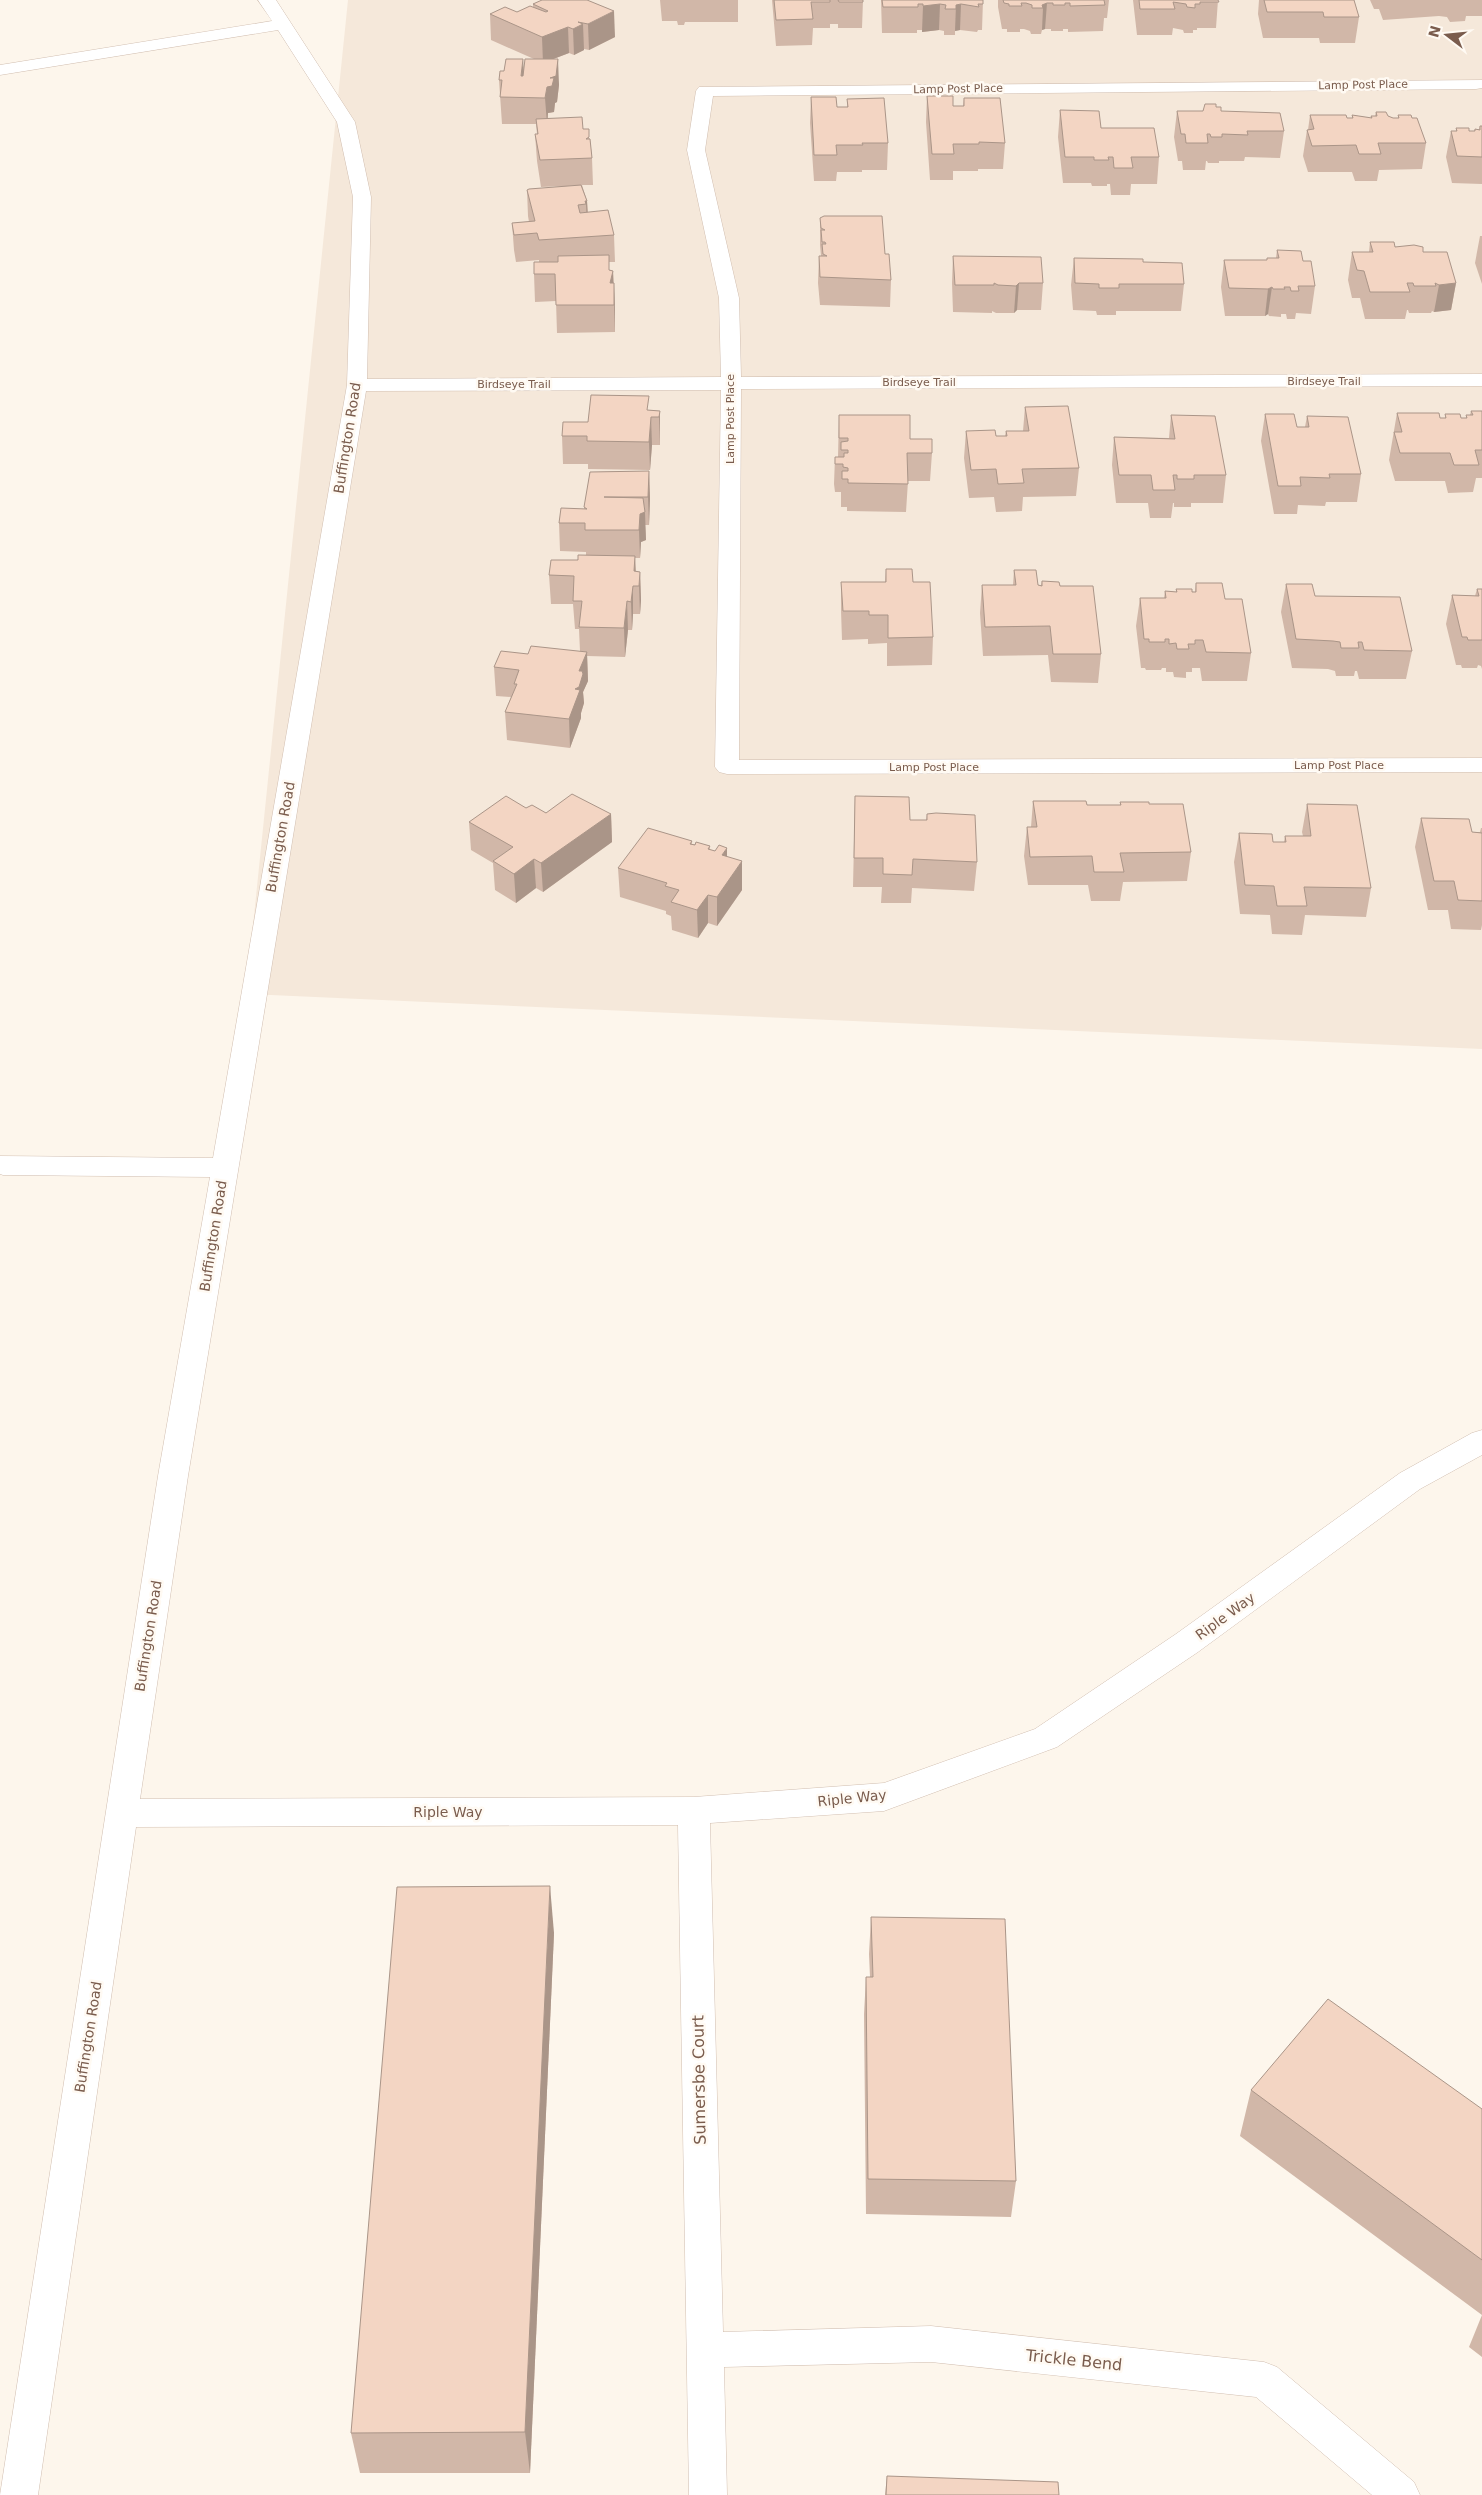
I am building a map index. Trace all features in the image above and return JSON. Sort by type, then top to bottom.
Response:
[{"type":"street","name":"Buffington Road","points":[[19,2495],[173,1476],[357,386],[362,197],[346,122],[267,0]]},
{"type":"street","points":[[0,51],[6,69],[284,24]]},
{"type":"street","name":"Lamp Post Place","points":[[1476,84],[705,91],[696,150],[730,298],[731,382],[727,767],[1482,765]]},
{"type":"street","name":"Birdseye Trail","points":[[357,386],[731,382],[1482,380]]},
{"type":"street","points":[[3,1165],[224,1168]]},
{"type":"street","name":"Riple Way","points":[[122,1813],[694,1811],[884,1797],[1046,1738],[1186,1644],[1410,1482],[1482,1441]]},
{"type":"street","name":"Sumersbe Court","points":[[694,1811],[708,2495]]},
{"type":"street","name":"Trickle Bend","points":[[704,2350],[931,2344],[1264,2380],[1401,2495]]},
{"type":"shaded area","points":[[348,0],[1482,0],[1482,1049],[246,994]]},
{"type":"building","points":[[542,0],[587,0],[614,11],[588,24],[578,22],[583,24],[573,29],[568,27],[542,37],[490,14],[505,7],[517,12],[530,6],[546,12],[548,11],[533,4]]},
{"type":"building","points":[[774,0],[830,0],[830,2],[811,2],[813,19],[776,20]]},
{"type":"building","points":[[838,0],[863,0],[863,2],[839,2]]},
{"type":"building","points":[[882,0],[983,0],[983,4],[978,4],[979,7],[961,4],[956,5],[956,9],[945,9],[946,5],[940,4],[923,6],[923,4],[918,4],[918,7],[883,7]]},
{"type":"building","points":[[1003,0],[1104,0],[1105,5],[1070,6],[1070,3],[1053,5],[1053,3],[1047,3],[1042,5],[1043,8],[1032,8],[1032,5],[1026,3],[1021,3],[1022,6],[1009,6]]},
{"type":"building","points":[[1139,0],[1218,0],[1219,2],[1200,2],[1200,4],[1195,4],[1195,8],[1173,2],[1175,9],[1140,9]]},
{"type":"building","points":[[1264,0],[1354,0],[1359,17],[1324,17],[1323,12],[1267,12]]},
{"type":"building","points":[[506,59],[523,59],[521,76],[523,76],[525,59],[558,59],[556,76],[550,78],[554,78],[552,86],[547,87],[545,98],[500,97],[502,80],[499,80],[500,71],[504,71]]},
{"type":"building","points":[[927,96],[953,96],[953,106],[964,106],[964,98],[1000,98],[1005,143],[953,144],[954,154],[932,154]]},
{"type":"building","points":[[811,97],[836,97],[837,107],[848,107],[847,99],[884,98],[888,143],[836,145],[837,155],[814,155]]},
{"type":"building","points":[[1205,104],[1216,104],[1216,107],[1221,107],[1221,111],[1280,113],[1284,131],[1247,131],[1248,135],[1222,134],[1222,137],[1211,137],[1210,134],[1207,134],[1208,143],[1186,143],[1185,134],[1181,134],[1177,111],[1203,111]]},
{"type":"building","points":[[1060,110],[1099,111],[1101,128],[1154,128],[1159,157],[1131,157],[1133,168],[1114,168],[1113,157],[1108,157],[1109,160],[1094,160],[1094,157],[1065,157]]},
{"type":"building","points":[[1376,112],[1386,112],[1388,116],[1393,118],[1399,118],[1398,115],[1411,115],[1412,118],[1417,118],[1426,143],[1378,143],[1381,154],[1359,154],[1356,145],[1312,146],[1307,130],[1314,129],[1310,115],[1346,115],[1347,118],[1353,118],[1352,115],[1372,118],[1371,116],[1377,116]]},
{"type":"building","points":[[582,117],[583,129],[589,129],[589,137],[586,139],[590,139],[592,158],[540,160],[535,134],[538,134],[536,119]]},
{"type":"building","points":[[1480,126],[1482,126],[1482,157],[1457,156],[1451,131],[1457,131],[1456,128],[1469,128],[1469,131],[1475,131],[1475,129],[1480,130]]},
{"type":"building","points":[[581,185],[587,201],[585,201],[586,204],[578,205],[580,213],[608,210],[614,235],[539,240],[537,233],[514,235],[512,223],[535,221],[527,190]]},
{"type":"building","points":[[824,216],[882,216],[885,254],[889,254],[891,280],[820,277],[819,256],[827,256],[823,254],[822,244],[826,244],[822,242],[821,230],[825,230],[821,228],[820,218]]},
{"type":"building","points":[[1370,242],[1394,242],[1395,247],[1414,245],[1423,247],[1423,252],[1447,252],[1456,283],[1439,285],[1435,283],[1436,286],[1414,286],[1413,283],[1407,283],[1410,292],[1370,292],[1364,271],[1357,270],[1352,252],[1373,252]]},
{"type":"building","points":[[1277,250],[1301,251],[1303,261],[1311,261],[1315,286],[1298,286],[1299,291],[1291,291],[1290,287],[1284,287],[1285,289],[1273,289],[1272,287],[1268,289],[1229,288],[1224,260],[1267,260],[1267,258],[1279,258]]},
{"type":"building","points":[[609,255],[609,270],[613,271],[610,283],[614,283],[614,305],[556,305],[555,274],[534,274],[534,262],[558,262],[558,256]]},
{"type":"building","points":[[953,256],[1041,257],[1043,283],[1019,283],[1016,286],[994,283],[994,285],[955,285]]},
{"type":"building","points":[[1074,258],[1143,259],[1143,262],[1182,263],[1184,284],[1119,284],[1119,288],[1099,288],[1099,284],[1075,283]]},
{"type":"building","points":[[591,395],[649,396],[647,410],[660,411],[659,417],[651,417],[649,442],[587,441],[587,436],[562,436],[563,422],[588,422]]},
{"type":"building","points":[[1068,406],[1079,468],[1022,469],[1024,483],[998,484],[996,469],[971,470],[966,431],[995,430],[996,436],[1007,436],[1006,431],[1029,431],[1025,407]]},
{"type":"building","points":[[1471,411],[1482,411],[1482,450],[1475,450],[1479,465],[1454,465],[1450,453],[1400,453],[1394,432],[1402,432],[1397,413],[1439,413],[1440,418],[1446,418],[1445,414],[1460,414],[1461,418],[1467,418],[1466,415],[1473,415]]},
{"type":"building","points":[[1265,414],[1294,414],[1297,427],[1309,427],[1307,416],[1348,417],[1361,474],[1329,474],[1330,478],[1300,477],[1301,486],[1278,486]]},
{"type":"building","points":[[839,415],[910,415],[910,439],[932,439],[932,453],[907,453],[908,484],[848,483],[848,479],[842,479],[842,471],[848,471],[848,468],[843,467],[843,464],[835,464],[835,457],[844,457],[844,453],[848,453],[848,450],[841,450],[841,442],[848,441],[848,438],[839,438]]},
{"type":"building","points":[[1171,415],[1215,416],[1226,475],[1194,475],[1194,479],[1177,479],[1177,475],[1173,475],[1175,490],[1153,490],[1151,475],[1119,475],[1114,437],[1175,439]]},
{"type":"building","points":[[649,471],[648,497],[604,497],[643,498],[645,512],[640,514],[639,530],[585,530],[585,523],[559,523],[561,508],[587,509],[584,507],[590,472]]},
{"type":"building","points":[[578,555],[635,556],[634,571],[640,572],[639,586],[633,586],[631,602],[627,601],[624,628],[579,627],[582,601],[573,601],[574,576],[549,575],[551,560],[578,560]]},
{"type":"building","points":[[886,569],[912,569],[913,582],[930,582],[933,637],[888,638],[888,615],[869,615],[869,611],[843,611],[841,582],[886,582]]},
{"type":"building","points":[[1014,570],[1036,570],[1038,585],[1042,586],[1042,581],[1059,582],[1060,586],[1093,586],[1101,654],[1053,654],[1050,626],[985,627],[982,585],[1016,585]]},
{"type":"building","points":[[1196,583],[1222,583],[1225,599],[1242,599],[1251,653],[1206,652],[1203,640],[1195,640],[1195,644],[1188,644],[1189,649],[1177,649],[1176,643],[1169,644],[1169,639],[1165,639],[1165,642],[1149,642],[1149,639],[1144,639],[1140,598],[1166,598],[1165,591],[1177,592],[1176,589],[1192,589],[1192,592],[1196,592]]},
{"type":"building","points":[[1286,584],[1312,584],[1315,596],[1400,597],[1412,651],[1364,650],[1362,642],[1358,642],[1359,648],[1341,648],[1340,642],[1296,639]]},
{"type":"building","points":[[1477,589],[1482,589],[1482,640],[1468,640],[1467,637],[1462,637],[1452,595],[1479,596]]},
{"type":"building","points":[[531,646],[587,652],[579,671],[582,671],[583,674],[579,687],[575,689],[580,690],[569,719],[505,712],[517,684],[514,684],[519,670],[494,667],[501,651],[528,654]]},
{"type":"building","points":[[572,794],[611,814],[541,863],[534,859],[514,874],[493,861],[513,847],[469,822],[506,796],[526,808],[532,805],[546,813]]},
{"type":"building","points":[[855,796],[909,797],[910,820],[927,820],[927,814],[936,813],[975,815],[977,862],[913,859],[912,875],[883,874],[883,858],[854,858]]},
{"type":"building","points":[[1033,801],[1086,801],[1087,805],[1121,805],[1120,802],[1183,804],[1191,852],[1120,853],[1124,872],[1094,872],[1092,856],[1030,857],[1027,827],[1037,827]]},
{"type":"building","points":[[1307,804],[1357,805],[1371,888],[1304,887],[1307,906],[1277,906],[1274,886],[1245,885],[1239,833],[1272,834],[1273,842],[1286,842],[1285,836],[1311,836]]},
{"type":"building","points":[[1421,818],[1469,819],[1472,832],[1482,833],[1482,901],[1458,900],[1454,881],[1434,881]]},
{"type":"building","points":[[648,828],[692,841],[690,844],[695,845],[696,842],[710,846],[708,849],[715,851],[719,845],[727,848],[722,855],[742,861],[717,897],[708,895],[697,910],[671,902],[679,890],[665,886],[667,883],[618,868]]},
{"type":"building","points":[[550,1886],[525,2432],[351,2433],[397,1887]]},
{"type":"building","points":[[871,1917],[1005,1919],[1016,2181],[868,2179],[866,1977],[873,1977]]},
{"type":"building","points":[[1328,1999],[1482,2109],[1482,2260],[1251,2090]]},
{"type":"building","points":[[887,2476],[1058,2482],[1059,2495],[886,2495]]}]
